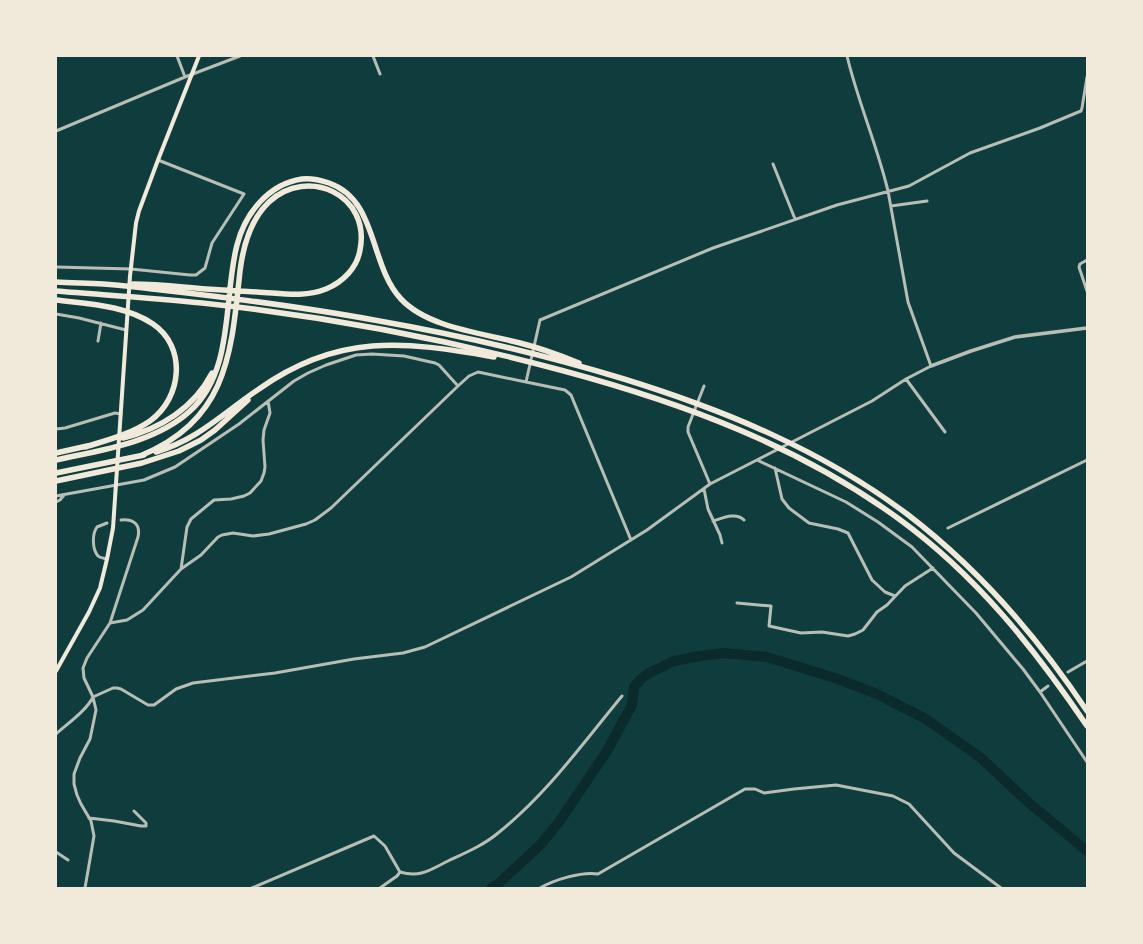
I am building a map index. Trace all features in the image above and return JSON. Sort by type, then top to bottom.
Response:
[{"type":"highway","points":[[56,460],[135,441],[160,430],[183,417],[198,403],[210,386],[218,365],[224,338],[233,270],[240,235],[250,215],[262,199],[278,187],[296,180],[314,179],[332,184],[340,188],[354,201],[365,218],[381,265],[389,283],[401,299],[415,311],[434,321],[552,351],[605,374]]},
{"type":"highway","points":[[56,282],[160,284],[225,290],[257,292],[306,294],[325,290],[337,284],[347,276],[358,258],[362,238],[359,221],[356,214],[347,202],[336,193],[314,186],[293,188],[281,193],[268,203],[253,224],[244,248],[241,264],[234,323],[230,346],[222,377],[214,394],[203,411],[184,432],[140,456]]},
{"type":"highway","points":[[103,284],[256,301],[418,328],[517,349],[683,398],[738,420],[798,447],[841,470],[906,514],[942,543],[987,585],[1034,638],[1087,711]]},
{"type":"highway","points":[[56,291],[159,299],[255,310],[340,322],[422,338],[516,358],[604,382],[654,397],[727,424],[787,451],[837,478],[900,520],[937,550],[981,591],[1027,643],[1087,726]]},
{"type":"highway","points":[[56,300],[118,309],[139,316],[160,330],[170,342],[176,357],[176,382],[169,398],[159,414],[145,424],[128,433],[85,447]]},
{"type":"highway","points":[[56,453],[137,434],[165,421],[182,410],[197,397],[208,381],[217,361],[224,338]]},
{"type":"highway","points":[[56,473],[140,456],[171,447],[197,434],[218,420],[257,389],[278,376],[307,361],[328,353],[352,348],[386,345],[456,351],[555,369]]},
{"type":"highway","points":[[56,481],[152,460],[187,447],[201,440],[218,428],[257,392],[278,376]]},
{"type":"main road","points":[[56,671],[89,612],[100,588],[107,559],[113,528],[130,276],[138,217],[158,160],[199,56]]},
{"type":"street","points":[[177,56],[186,77]]},
{"type":"street","points":[[56,131],[240,56]]},
{"type":"street","points":[[373,56],[380,74]]},
{"type":"street","points":[[847,56],[863,112],[884,174],[908,302],[931,366]]},
{"type":"street","points":[[527,380],[540,320],[714,248],[837,205],[909,186],[970,153],[1040,128],[1080,111],[1087,77]]},
{"type":"street","points":[[56,267],[131,270],[190,275],[196,275],[204,268],[212,243],[244,194],[158,160]]},
{"type":"street","points":[[773,164],[795,219]]},
{"type":"street","points":[[891,206],[927,201]]},
{"type":"street","points":[[1087,260],[1080,264],[1079,267],[1087,291]]},
{"type":"street","points":[[56,314],[101,323],[126,330]]},
{"type":"street","points":[[98,341],[101,323]]},
{"type":"street","points":[[56,734],[90,702],[93,697],[116,688],[121,689],[148,705],[154,706],[176,689],[193,683],[275,673],[416,650],[571,577],[656,524],[710,484],[872,401],[931,366],[1015,337],[1087,328]]},
{"type":"street","points":[[56,496],[144,480],[175,467],[239,424],[294,381],[308,373],[343,359],[372,354],[404,356],[435,363],[439,365],[458,386]]},
{"type":"street","points":[[110,623],[127,620],[143,610],[181,569],[201,555],[218,537],[233,533],[258,536],[306,524],[322,516],[458,386],[469,376],[478,372],[527,380],[565,390],[571,395],[632,540]]},
{"type":"street","points":[[906,380],[945,432]]},
{"type":"street","points":[[703,388],[688,427],[688,432],[710,484]]},
{"type":"street","points":[[181,569],[187,527],[191,519],[214,500],[231,499],[244,496],[261,481],[265,467],[263,440],[264,430],[270,413],[268,401]]},
{"type":"street","points":[[56,429],[65,428],[115,413],[121,414]]},
{"type":"street","points":[[757,460],[846,502],[878,522],[912,547],[981,619],[1040,692],[1087,762]]},
{"type":"street","points":[[948,528],[1087,460]]},
{"type":"street","points":[[775,468],[782,499],[789,508],[809,523],[848,532],[872,580],[885,592],[895,596]]},
{"type":"street","points":[[704,489],[708,508],[722,543]]},
{"type":"street","points":[[56,502],[64,495]]},
{"type":"street","points":[[713,521],[732,516],[744,520]]},
{"type":"street","points":[[85,888],[94,836],[89,818],[77,795],[74,784],[74,774],[90,739],[96,710],[93,697],[84,678],[83,668],[87,658],[110,623],[139,533],[133,521],[128,519],[121,520]]},
{"type":"street","points":[[107,523],[97,527],[93,534],[97,554],[100,557],[107,559]]},
{"type":"street","points":[[737,603],[771,606],[769,626],[801,633],[822,632],[848,636],[863,630],[877,612],[887,605],[909,582],[933,568]]},
{"type":"street","points":[[1068,672],[1087,661]]},
{"type":"street","points":[[1040,692],[1048,686]]},
{"type":"street","points":[[252,888],[374,836],[385,846],[400,872],[414,875],[428,871],[463,854],[498,834],[521,814],[567,765],[622,696]]},
{"type":"street","points":[[540,888],[559,880],[585,874],[598,874],[745,789],[755,789],[764,793],[836,785],[894,796],[909,804],[954,853],[1001,888]]},
{"type":"street","points":[[89,818],[146,826],[146,824],[134,811]]},
{"type":"street","points":[[56,852],[68,860]]},
{"type":"street","points":[[380,888],[397,876],[400,872]]},
{"type":"waterway","points":[[491,888],[498,884],[540,845],[559,822],[607,751],[632,705],[634,687],[641,679],[649,673],[674,661],[724,653],[767,657],[838,679],[877,694],[926,719],[981,758],[1028,802],[1087,851]]}]
